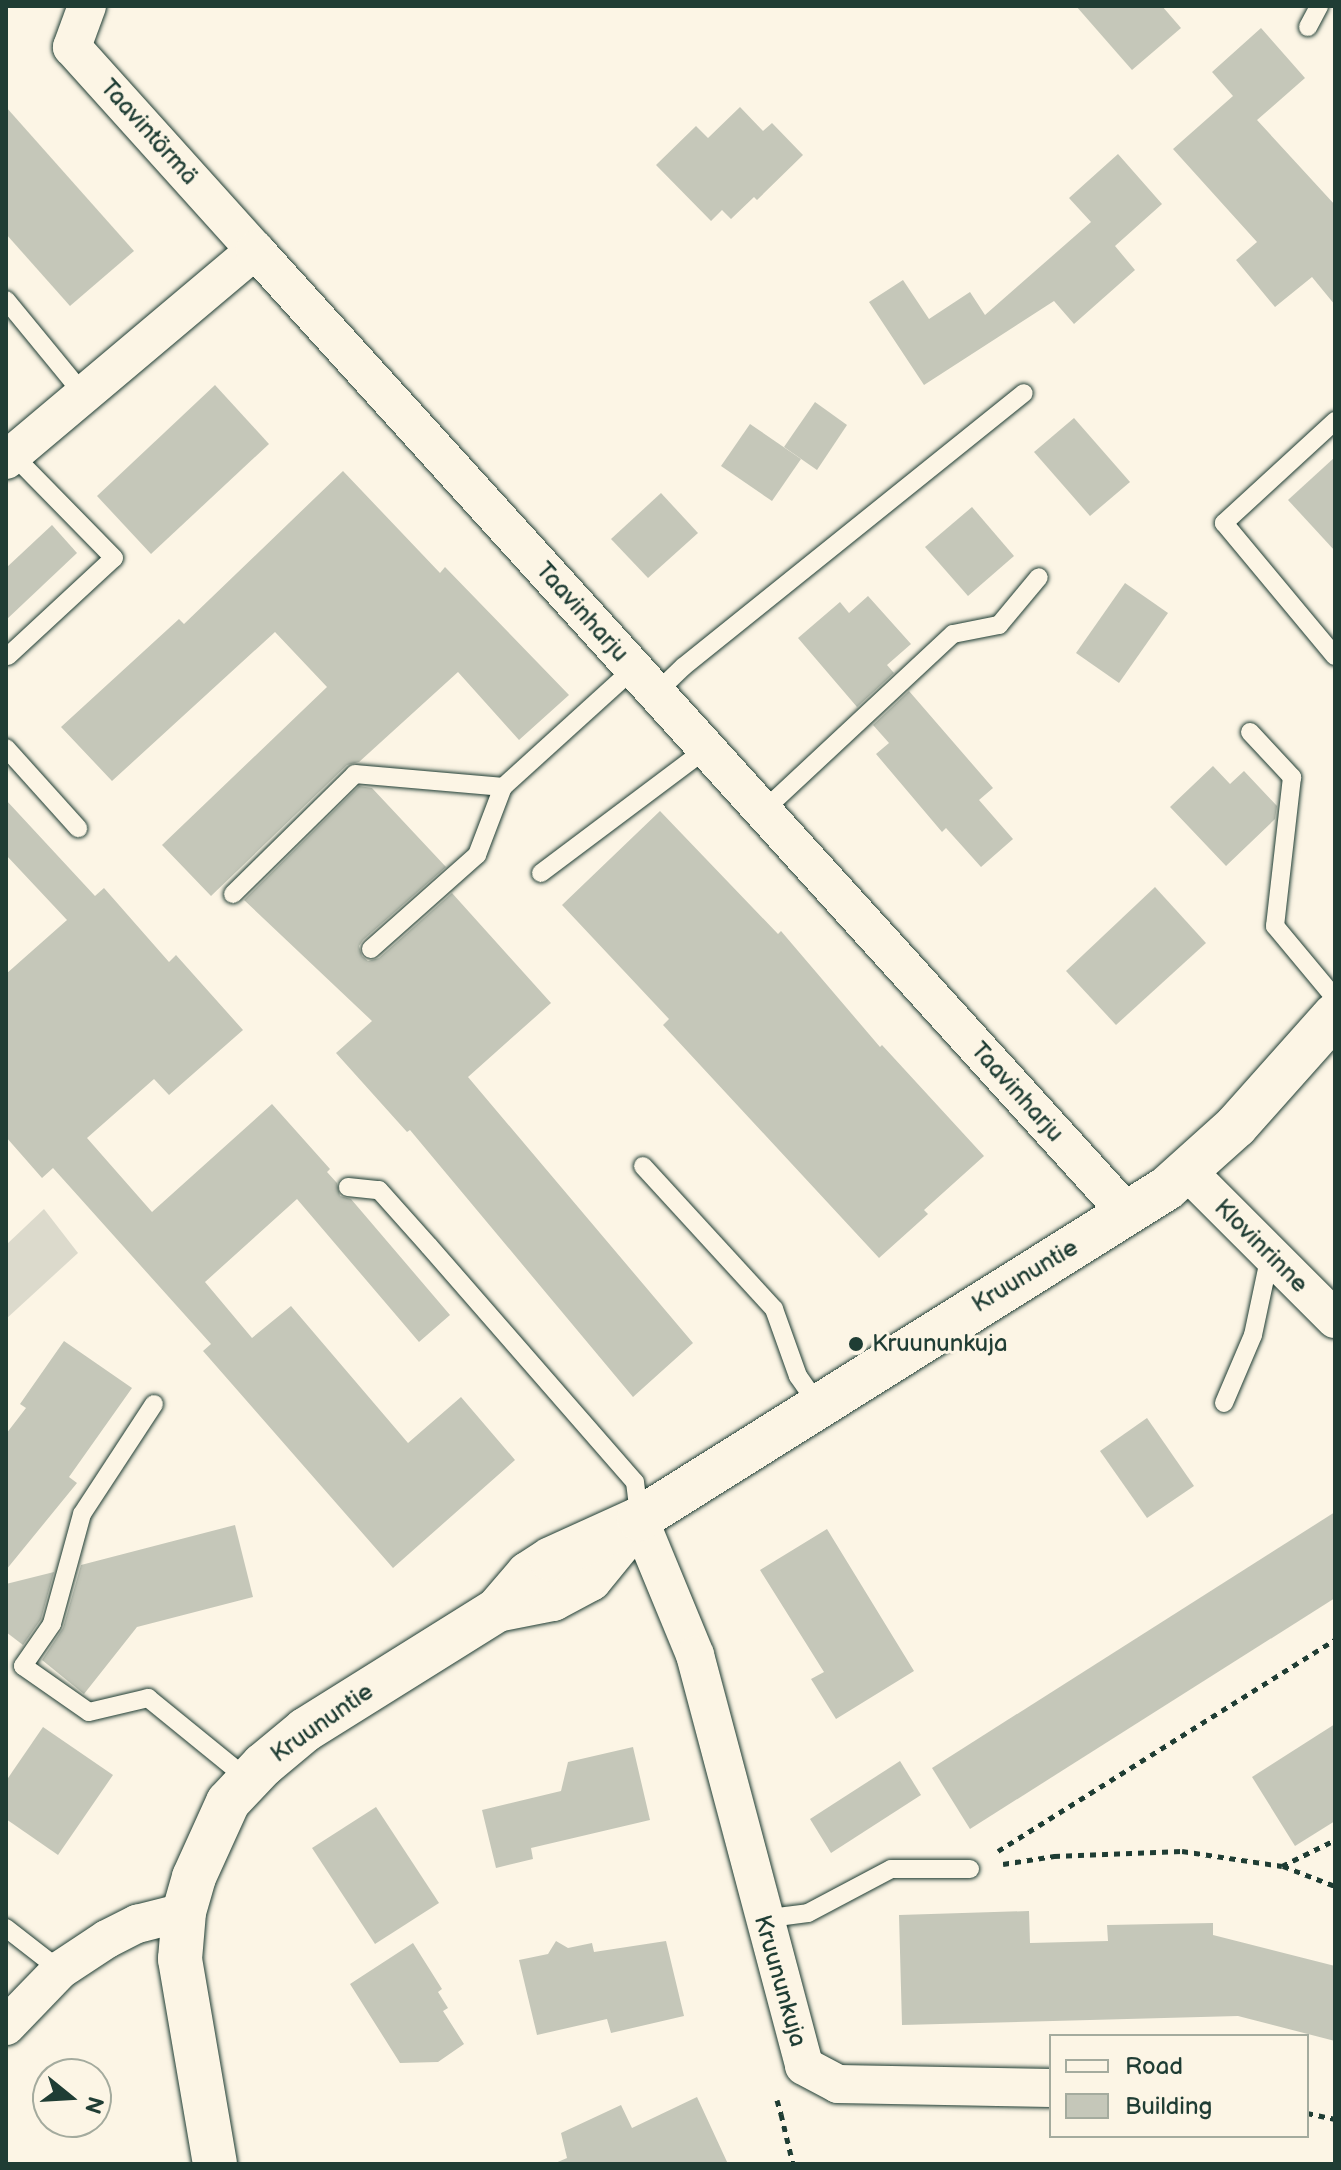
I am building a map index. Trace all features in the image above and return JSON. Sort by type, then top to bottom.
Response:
[{"type":"street","name":"Taavintörmä","points":[[87,6],[72,47],[255,250]]},
{"type":"street","points":[[9,457],[255,250]]},
{"type":"street","name":"Taavinharju","points":[[255,250],[1128,1214]]},
{"type":"street","name":"Kruununtie","points":[[215,2164],[180,1959],[184,1912],[194,1877],[228,1802],[249,1780],[305,1730],[497,1610],[528,1574],[551,1559],[639,1519],[1128,1214],[1188,1172],[1236,1126],[1335,1015]]},
{"type":"street","name":"Klovinrinne","points":[[1188,1172],[1335,1319]]},
{"type":"street","name":"Kruununkuja","points":[[639,1519],[695,1655],[762,1919],[804,2066],[838,2084],[1049,2088]]},
{"type":"street","points":[[6,2026],[60,1970],[107,1939],[137,1924],[184,1912]]},
{"type":"lane","points":[[1308,27],[1319,6]]},
{"type":"lane","points":[[6,300],[84,395]]},
{"type":"lane","points":[[371,949],[477,855],[503,787],[644,682],[683,667],[1024,393]]},
{"type":"lane","points":[[1335,421],[1224,523],[1335,656]]},
{"type":"lane","points":[[8,656],[114,558],[9,457]]},
{"type":"lane","points":[[762,812],[953,634],[999,625],[1039,577]]},
{"type":"lane","points":[[1250,732],[1292,777],[1275,926],[1335,998]]},
{"type":"lane","points":[[6,748],[78,828]]},
{"type":"lane","points":[[541,873],[705,750]]},
{"type":"lane","points":[[233,894],[355,774],[503,787]]},
{"type":"lane","points":[[643,1166],[774,1309],[798,1376],[818,1405]]},
{"type":"lane","points":[[348,1187],[379,1190],[439,1258],[635,1482],[639,1519]]},
{"type":"lane","points":[[1224,1403],[1253,1335],[1270,1255]]},
{"type":"lane","points":[[154,1404],[82,1514],[52,1624],[23,1666],[89,1712],[148,1698],[249,1780]]},
{"type":"lane","points":[[762,1919],[808,1913],[891,1869],[970,1869]]},
{"type":"lane","points":[[6,1928],[60,1970]]},
{"type":"path","points":[[970,1869],[1335,1640]]},
{"type":"path","points":[[1282,1866],[1335,1840]]},
{"type":"path","points":[[970,1869],[1054,1856],[1182,1851],[1282,1866],[1335,1886]]},
{"type":"path","points":[[793,2164],[781,2114],[804,2066]]},
{"type":"path","points":[[1309,2113],[1335,2119]]},
{"type":"shaded area","points":[[44,1209],[78,1253],[6,1319],[6,1245]]},
{"type":"building","points":[[1076,6],[1162,6],[1181,28],[1132,70]]},
{"type":"building","points":[[1261,28],[1305,78],[1257,120],[1335,205],[1335,305],[1312,277],[1275,307],[1236,260],[1257,242],[1173,149],[1233,96],[1212,72]]},
{"type":"building","points":[[6,107],[134,251],[70,306],[6,234]]},
{"type":"building","points":[[740,107],[763,131],[772,123],[803,155],[757,200],[754,197],[731,219],[722,210],[711,221],[656,165],[696,126],[708,138]]},
{"type":"building","points":[[1118,154],[1162,204],[1115,246],[1135,270],[1074,324],[1054,301],[924,385],[869,302],[903,280],[929,319],[970,292],[985,315],[1091,222],[1069,198]]},
{"type":"building","points":[[215,385],[269,444],[151,554],[97,496]]},
{"type":"building","points":[[815,402],[847,425],[817,470],[784,447]]},
{"type":"building","points":[[1074,418],[1130,482],[1090,516],[1034,452]]},
{"type":"building","points":[[750,424],[801,459],[772,501],[721,466]]},
{"type":"building","points":[[1335,457],[1335,551],[1288,500]]},
{"type":"building","points":[[343,471],[440,573],[445,567],[569,695],[519,740],[458,672],[359,762],[347,765],[211,896],[162,845],[327,687],[275,632],[112,781],[61,727],[179,619],[184,624]]},
{"type":"building","points":[[661,493],[698,533],[648,578],[611,539]]},
{"type":"building","points":[[972,507],[1014,556],[968,596],[925,547]]},
{"type":"building","points":[[52,525],[77,553],[6,620],[6,568]]},
{"type":"building","points":[[1125,583],[1168,613],[1119,683],[1076,653]]},
{"type":"building","points":[[868,596],[911,644],[887,665],[894,673],[857,707],[798,638],[840,602],[849,613]]},
{"type":"building","points":[[909,691],[993,788],[979,800],[1013,839],[981,867],[946,828],[942,832],[876,754],[889,743],[873,725]]},
{"type":"building","points":[[1213,766],[1230,784],[1244,771],[1277,806],[1275,819],[1226,866],[1170,807]]},
{"type":"building","points":[[359,786],[372,788],[446,867],[363,940],[359,946],[362,956],[368,961],[379,958],[452,893],[551,1003],[468,1077],[693,1343],[633,1397],[410,1130],[407,1132],[336,1053],[372,1021],[244,900]]},
{"type":"building","points":[[6,800],[95,896],[104,888],[169,962],[176,955],[243,1030],[169,1095],[154,1079],[87,1138],[152,1212],[272,1104],[330,1169],[327,1172],[337,1183],[340,1196],[351,1199],[450,1315],[419,1342],[297,1199],[205,1282],[252,1338],[291,1306],[408,1443],[461,1397],[515,1460],[393,1568],[203,1351],[211,1344],[53,1168],[42,1178],[6,1137],[6,974],[67,920],[6,855]]},
{"type":"building","points":[[660,811],[778,934],[781,931],[880,1047],[882,1045],[984,1156],[924,1210],[928,1214],[879,1258],[663,1025],[669,1019],[562,905]]},
{"type":"building","points":[[1155,887],[1206,943],[1116,1025],[1066,971]]},
{"type":"building","points":[[64,1341],[132,1388],[69,1477],[77,1483],[6,1570],[6,1434],[26,1408],[20,1404]]},
{"type":"building","points":[[1147,1418],[1194,1486],[1147,1518],[1100,1451]]},
{"type":"building","points":[[1335,1512],[1335,1598],[970,1829],[932,1768]]},
{"type":"building","points":[[235,1525],[253,1597],[137,1627],[84,1694],[42,1660],[63,1628],[81,1565]]},
{"type":"building","points":[[827,1529],[914,1671],[836,1719],[811,1679],[824,1672],[760,1570]]},
{"type":"building","points":[[54,1572],[41,1619],[23,1645],[6,1632],[6,1584]]},
{"type":"building","points":[[1335,1724],[1335,1821],[1295,1846],[1252,1777]]},
{"type":"building","points":[[43,1727],[113,1775],[58,1855],[6,1819],[6,1781]]},
{"type":"building","points":[[633,1747],[650,1820],[531,1848],[533,1859],[496,1868],[482,1810],[561,1791],[568,1762]]},
{"type":"building","points":[[900,1761],[921,1795],[831,1853],[810,1819]]},
{"type":"building","points":[[376,1807],[439,1903],[375,1944],[312,1848]]},
{"type":"building","points":[[1029,1911],[1030,1943],[1108,1941],[1107,1925],[1213,1923],[1213,1935],[1335,1966],[1335,2041],[1238,2016],[902,2025],[899,1915]]},
{"type":"building","points":[[556,1941],[568,1948],[592,1943],[594,1952],[666,1941],[684,2016],[611,2033],[607,2019],[537,2035],[519,1960],[548,1954]]},
{"type":"building","points":[[413,1943],[442,1989],[438,1992],[448,2008],[443,2011],[464,2044],[438,2062],[400,2063],[350,1984]]},
{"type":"building","points":[[697,2097],[728,2164],[553,2164],[567,2158],[561,2133],[621,2105],[632,2128]]},
{"type":"place","name":"Kruununkuja","points":[[856,1344]]}]
